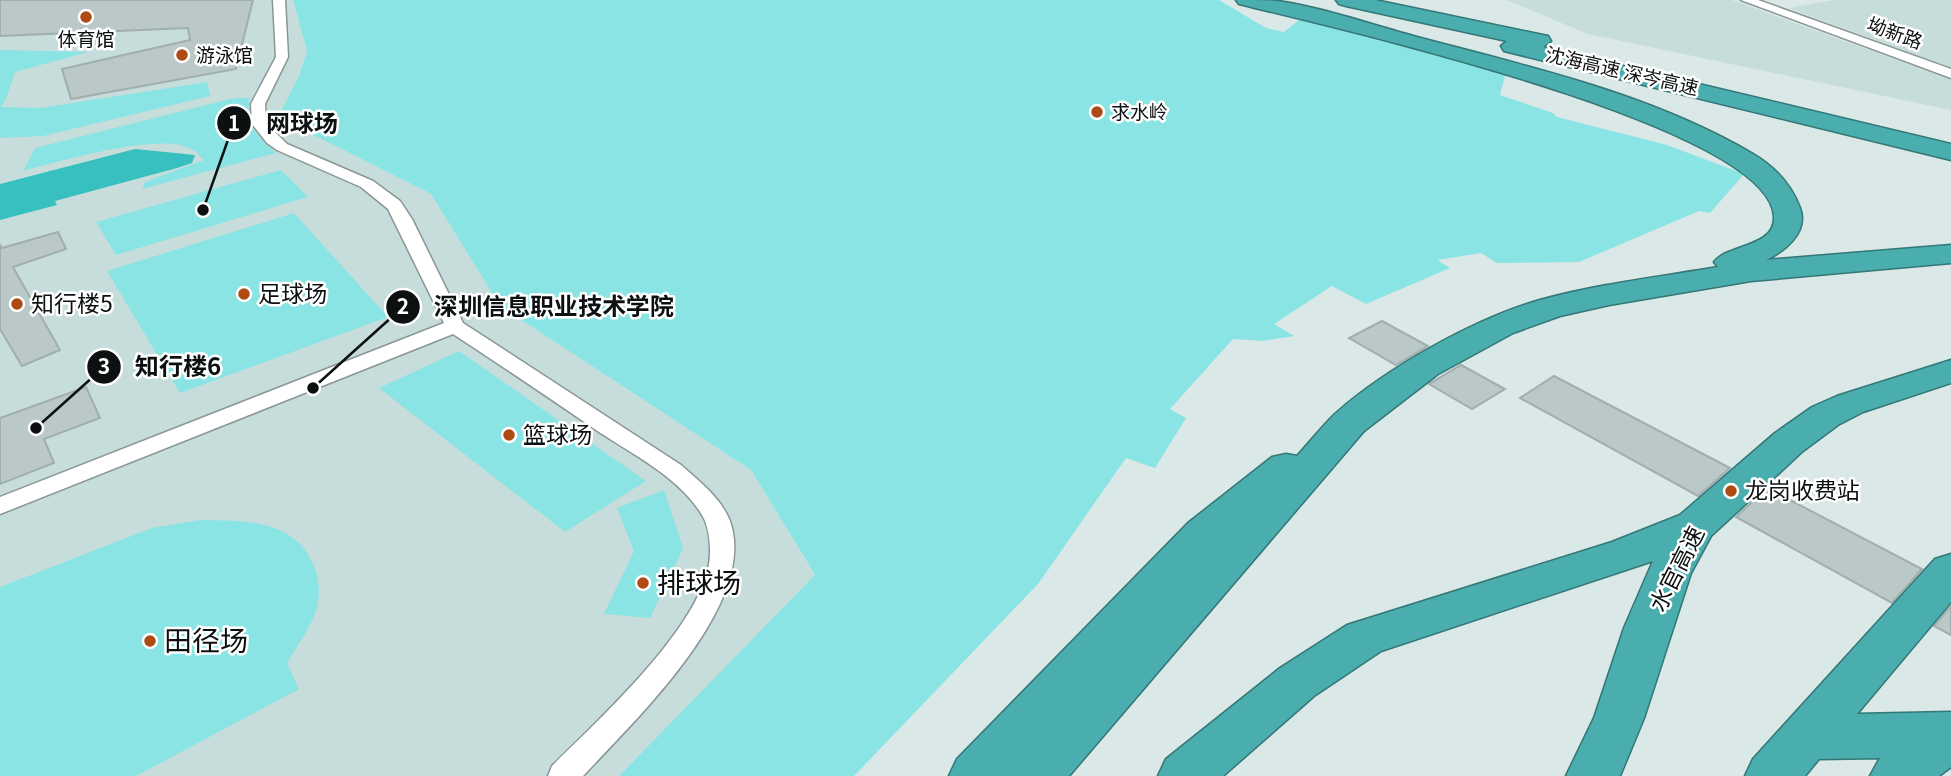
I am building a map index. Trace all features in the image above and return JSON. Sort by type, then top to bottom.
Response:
[{"type":"highway","points":[[1246,0],[1486,62],[1602,98],[1692,133],[1741,157],[1770,179],[1787,200],[1789,221],[1784,232],[1777,242],[1763,250],[1740,259],[1609,295]]},
{"type":"highway","name":"沈海高速 深岑高速","points":[[1291,0],[1412,23],[1866,124],[1951,139]]},
{"type":"highway","name":"沈海高速 深岑高速","points":[[1346,0],[1707,78],[1866,124],[1951,152]]},
{"type":"highway","points":[[1376,0],[1654,58]]},
{"type":"highway","points":[[976,776],[1203,534],[1282,471],[1425,366],[1468,342],[1550,308],[1609,295],[1751,271],[1839,261],[1951,254]]},
{"type":"highway","name":"水官高速","points":[[1593,776],[1619,718],[1647,628],[1669,573],[1695,526],[1788,442],[1825,416],[1850,404],[1951,371]]},
{"type":"highway","points":[[1036,776],[1350,422]]},
{"type":"highway","points":[[1185,776],[1297,682],[1364,638],[1626,554],[1695,526]]},
{"type":"highway","points":[[1791,759],[1951,571]]},
{"type":"highway","points":[[1791,759],[1951,736]]},
{"type":"highway","points":[[1897,776],[1951,736]]},
{"type":"street","points":[[279,0],[282,57],[261,96],[257,114],[264,132],[282,147],[367,184],[394,205],[404,219],[455,326],[673,470],[701,495],[719,522],[724,550],[718,579],[703,614],[677,652],[563,776]]},
{"type":"street","name":"坳新路","points":[[1747,0],[1951,74]]},
{"type":"street","points":[[0,506],[455,326]]},
{"type":"shaded area","points":[[0,0],[293,0],[307,51],[298,78],[278,117],[431,194],[500,306],[751,470],[815,576],[619,776],[0,776]]},
{"type":"shaded area","points":[[293,0],[1219,0],[1266,28],[1284,32],[1303,17],[1506,72],[1500,95],[1553,113],[1557,117],[1667,145],[1744,174],[1710,213],[1699,211],[1579,262],[1497,263],[1481,253],[1437,260],[1450,268],[1366,304],[1332,286],[1274,324],[1294,336],[1263,341],[1233,339],[1170,409],[1186,418],[1155,468],[1126,458],[1038,584],[854,776],[619,776],[815,575],[751,470],[500,306],[431,194],[278,117],[298,78],[307,51]]},
{"type":"shaded area","points":[[1507,0],[1732,0],[1951,80],[1951,110],[1588,34]]},
{"type":"shaded area","points":[[1834,0],[1951,0],[1951,68],[1789,8]]},
{"type":"shaded area","points":[[0,50],[88,52],[15,72],[1,107],[41,108],[207,82],[210,96],[43,136],[0,138]]},
{"type":"shaded area","points":[[234,98],[249,98],[248,122],[263,142],[276,153],[142,189],[145,182],[204,160],[191,149],[177,144],[157,144],[83,155],[23,171],[35,148]]},
{"type":"shaded area","points":[[135,149],[195,155],[192,163],[177,168],[55,201],[57,205],[0,220],[0,184]]},
{"type":"shaded area","points":[[281,170],[308,197],[116,255],[96,222]]},
{"type":"shaded area","name":"足球场","points":[[294,213],[388,317],[180,393],[107,271]]},
{"type":"shaded area","name":"篮球场","points":[[459,351],[646,481],[565,532],[379,388]]},
{"type":"shaded area","name":"排球场","points":[[664,490],[683,548],[650,618],[604,614],[634,551],[617,508]]},
{"type":"shaded area","name":"田径场","points":[[200,520],[251,522],[268,526],[283,531],[307,552],[317,574],[319,595],[307,631],[287,663],[299,689],[136,776],[0,776],[0,587],[152,528]]},
{"type":"building","points":[[0,0],[253,0],[236,69],[71,99],[62,69],[190,40],[188,28],[0,36]]},
{"type":"building","name":"知行楼5","points":[[58,232],[66,249],[13,267],[60,350],[22,366],[0,329],[0,245],[2,248]]},
{"type":"building","points":[[1382,321],[1428,346],[1396,365],[1349,338]]},
{"type":"building","points":[[1461,365],[1505,389],[1472,409],[1429,384]]},
{"type":"building","points":[[1554,376],[1730,468],[1698,496],[1520,398]]},
{"type":"building","points":[[86,387],[100,418],[44,439],[54,463],[0,484],[0,418]]},
{"type":"building","points":[[1767,488],[1922,569],[1892,603],[1736,517]]},
{"type":"building","points":[[1951,606],[1951,635],[1934,626]]},
{"type":"place","name":"体育馆","points":[[86,17]]},
{"type":"place","name":"游泳馆","points":[[182,55]]},
{"type":"place","name":"求水岭","points":[[1097,112]]},
{"type":"place","name":"网球场","points":[[203,210]]},
{"type":"place","name":"足球场","points":[[244,294]]},
{"type":"place","name":"知行楼5","points":[[17,304]]},
{"type":"place","name":"深圳信息职业技术学院","points":[[313,388]]},
{"type":"place","name":"知行楼6","points":[[36,428]]},
{"type":"place","name":"篮球场","points":[[509,435]]},
{"type":"place","name":"龙岗收费站","points":[[1731,491]]},
{"type":"place","name":"排球场","points":[[643,583]]},
{"type":"place","name":"田径场","points":[[150,641]]}]
